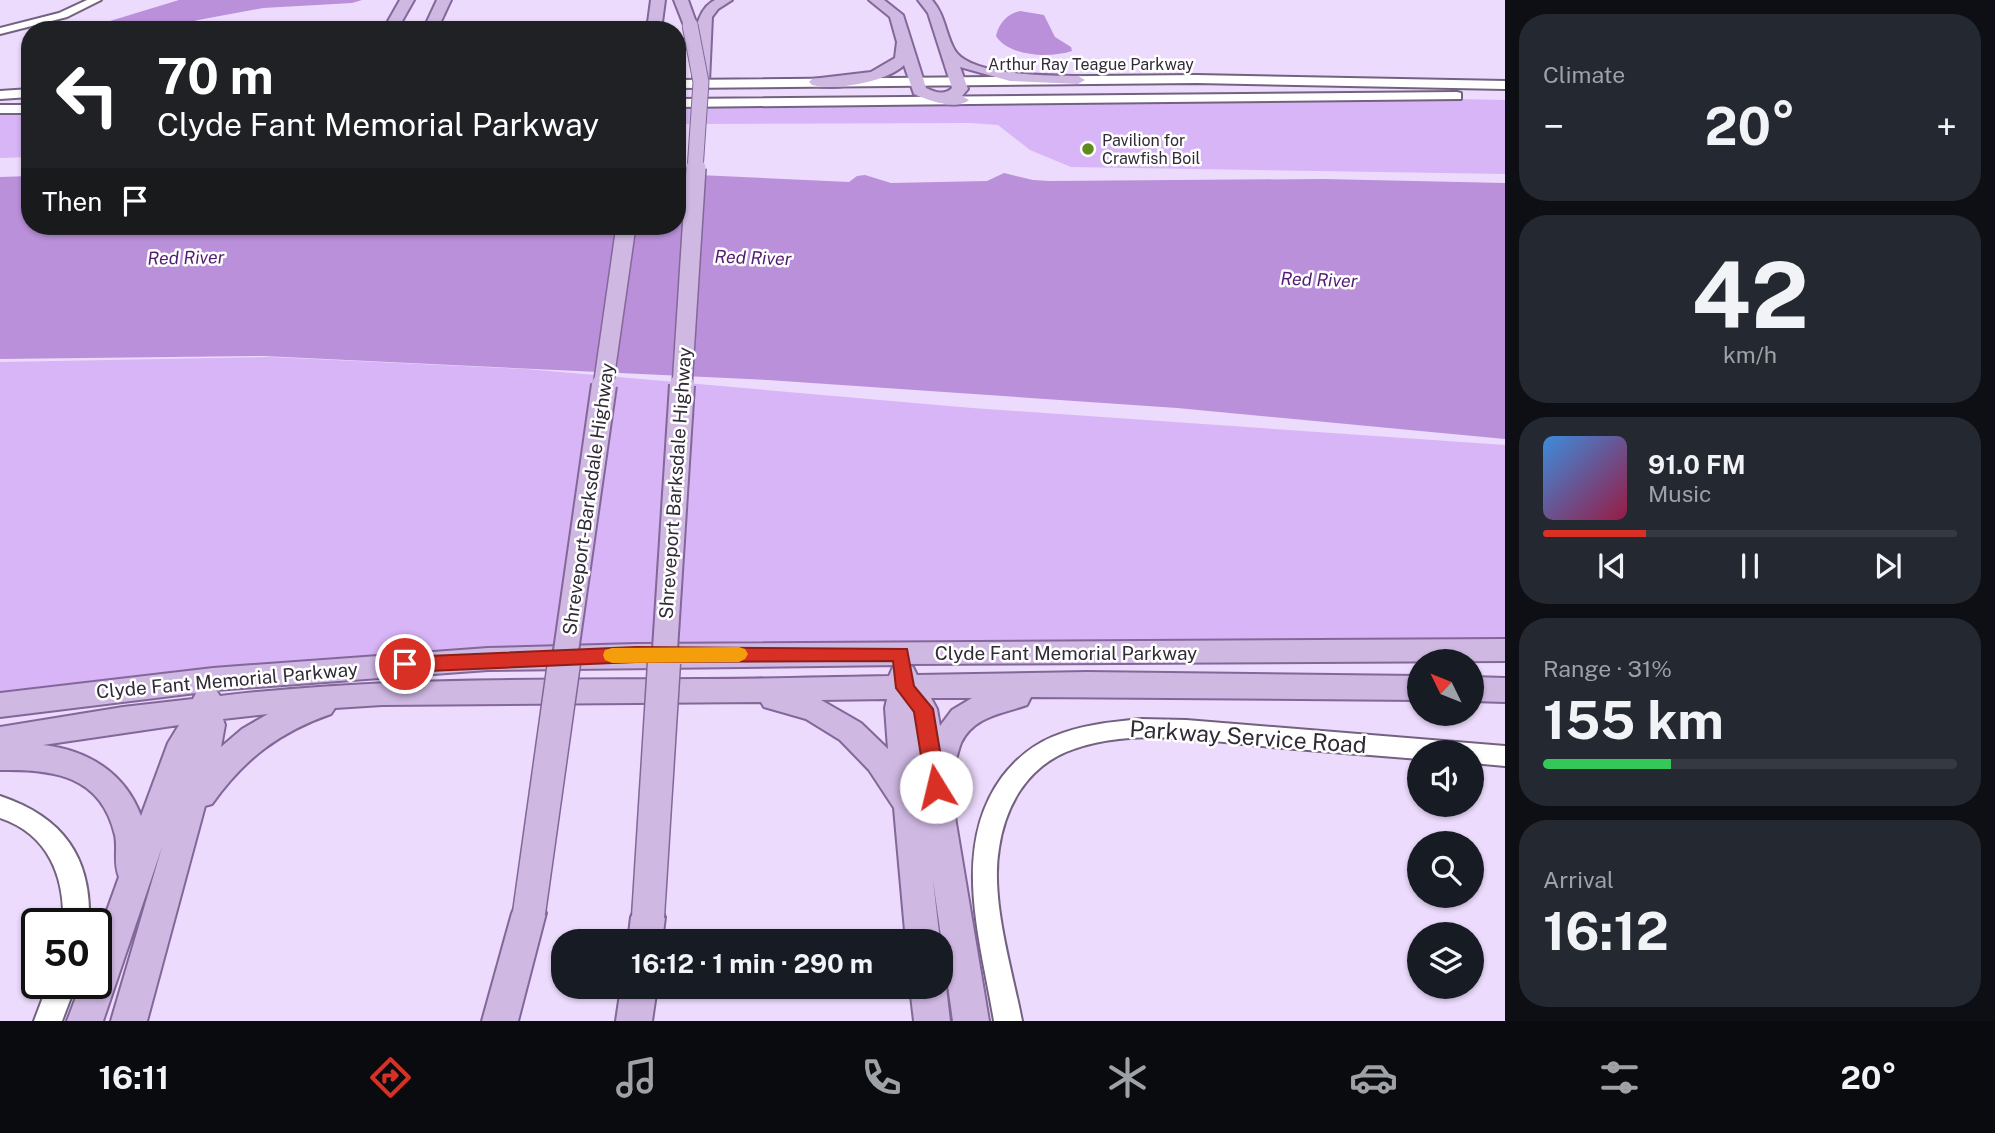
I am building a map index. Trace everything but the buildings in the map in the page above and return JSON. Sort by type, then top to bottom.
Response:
[{"type":"main road","points":[[395,21],[407,0]]},
{"type":"main road","points":[[434,21],[444,0]]},
{"type":"main road","points":[[652,0],[655,21]]},
{"type":"main road","points":[[655,21],[658,0]]},
{"type":"main road","name":"Shreveport Barksdale Highway","points":[[681,0],[697,24],[689,83],[686,144]]},
{"type":"main road","points":[[697,24],[713,6],[725,0]]},
{"type":"main road","points":[[876,0],[896,15],[918,89],[924,94],[961,100]]},
{"type":"main road","points":[[921,100],[942,98],[959,92],[958,81],[935,12],[925,0]]},
{"type":"main road","points":[[817,82],[866,77],[887,71],[902,60],[904,44]]},
{"type":"main road","points":[[948,53],[966,65],[988,74],[1078,79]]},
{"type":"main road","name":"Shreveport-Barksdale Highway","points":[[514,1021],[625,235]]},
{"type":"main road","name":"Shreveport Barksdale Highway","points":[[647,929],[681,235]]},
{"type":"main road","name":"Clyde Fant Memorial Parkway","points":[[0,705],[209,694],[488,659],[636,655],[1505,650]]},
{"type":"main road","points":[[901,654],[905,688],[899,708],[922,929]]},
{"type":"main road","points":[[936,787],[942,749],[951,731],[965,714],[997,700],[1047,694],[1087,684]]},
{"type":"main road","name":"Clyde Fant Memorial Parkway","points":[[0,740],[209,694],[303,698],[509,690],[696,691],[1087,684],[1407,688]]},
{"type":"main road","points":[[905,688],[923,709],[971,1021]]},
{"type":"main road","points":[[1484,690],[1505,690]]},
{"type":"main road","points":[[696,691],[768,698],[793,702],[816,710],[855,734],[874,751],[889,771],[908,807]]},
{"type":"main road","points":[[129,1021],[208,742],[209,694]]},
{"type":"main road","points":[[85,1021],[183,743],[209,694]]},
{"type":"main road","points":[[189,812],[219,767],[244,744],[271,725],[299,712],[382,694]]},
{"type":"main road","points":[[0,757],[29,754],[57,758],[76,764],[103,783],[128,817],[134,846],[130,893]]},
{"type":"main road","points":[[500,1021],[529,913]]},
{"type":"main road","points":[[634,1021],[637,999]]},
{"type":"main road","points":[[645,1021],[646,999]]},
{"type":"main road","points":[[929,999],[932,1021]]},
{"type":"street","points":[[39,21],[63,15],[96,0]]},
{"type":"street","points":[[0,31],[21,26]]},
{"type":"street","name":"Arthur Ray Teague Parkway","points":[[689,83],[1078,79],[1505,85]]},
{"type":"street","points":[[0,95],[21,94]]},
{"type":"street","name":"Arthur Ray Teague Parkway","points":[[686,103],[1505,97]]},
{"type":"street","points":[[0,109],[21,109]]},
{"type":"street","name":"Parkway Service Road","points":[[1008,1021],[985,883],[986,846],[994,814],[1015,776],[1039,756],[1071,738],[1100,730],[1161,727],[1407,747]]},
{"type":"street","points":[[1484,754],[1505,756]]},
{"type":"street","points":[[0,807],[35,822],[50,835],[65,856],[75,883],[76,908]]},
{"type":"street","points":[[48,1021],[56,999]]},
{"type":"shaded area","points":[[1505,100],[1505,174],[1071,167],[1030,150],[998,125],[686,124],[686,105]]},
{"type":"shaded area","points":[[21,111],[21,157],[0,158],[0,112]]},
{"type":"shaded area","points":[[270,357],[526,369],[972,408],[1505,445],[1505,643],[406,655],[108,679],[0,694],[0,362]]},
{"type":"water","points":[[179,0],[362,0],[352,3],[263,8],[195,21],[110,21]]},
{"type":"water","points":[[1020,11],[1044,15],[1055,37],[1071,47],[1072,51],[1053,55],[1031,54],[1002,43],[996,36],[999,27],[1007,17]]},
{"type":"water","name":"Red River","points":[[1004,173],[1049,181],[1323,179],[1505,183],[1505,439],[1177,408],[768,380],[263,356],[0,359],[0,177],[21,176],[21,235],[686,235],[686,174],[849,182],[857,176],[865,175],[891,183],[987,181]]},
{"type":"slow traffic","points":[[612,655],[739,654]]},
{"type":"place","name":"Pavilion for Crawfish Boil","points":[[1088,149]]},
{"type":"route","points":[[405,664],[636,655],[901,654],[905,688],[923,709],[936,787]]}]
